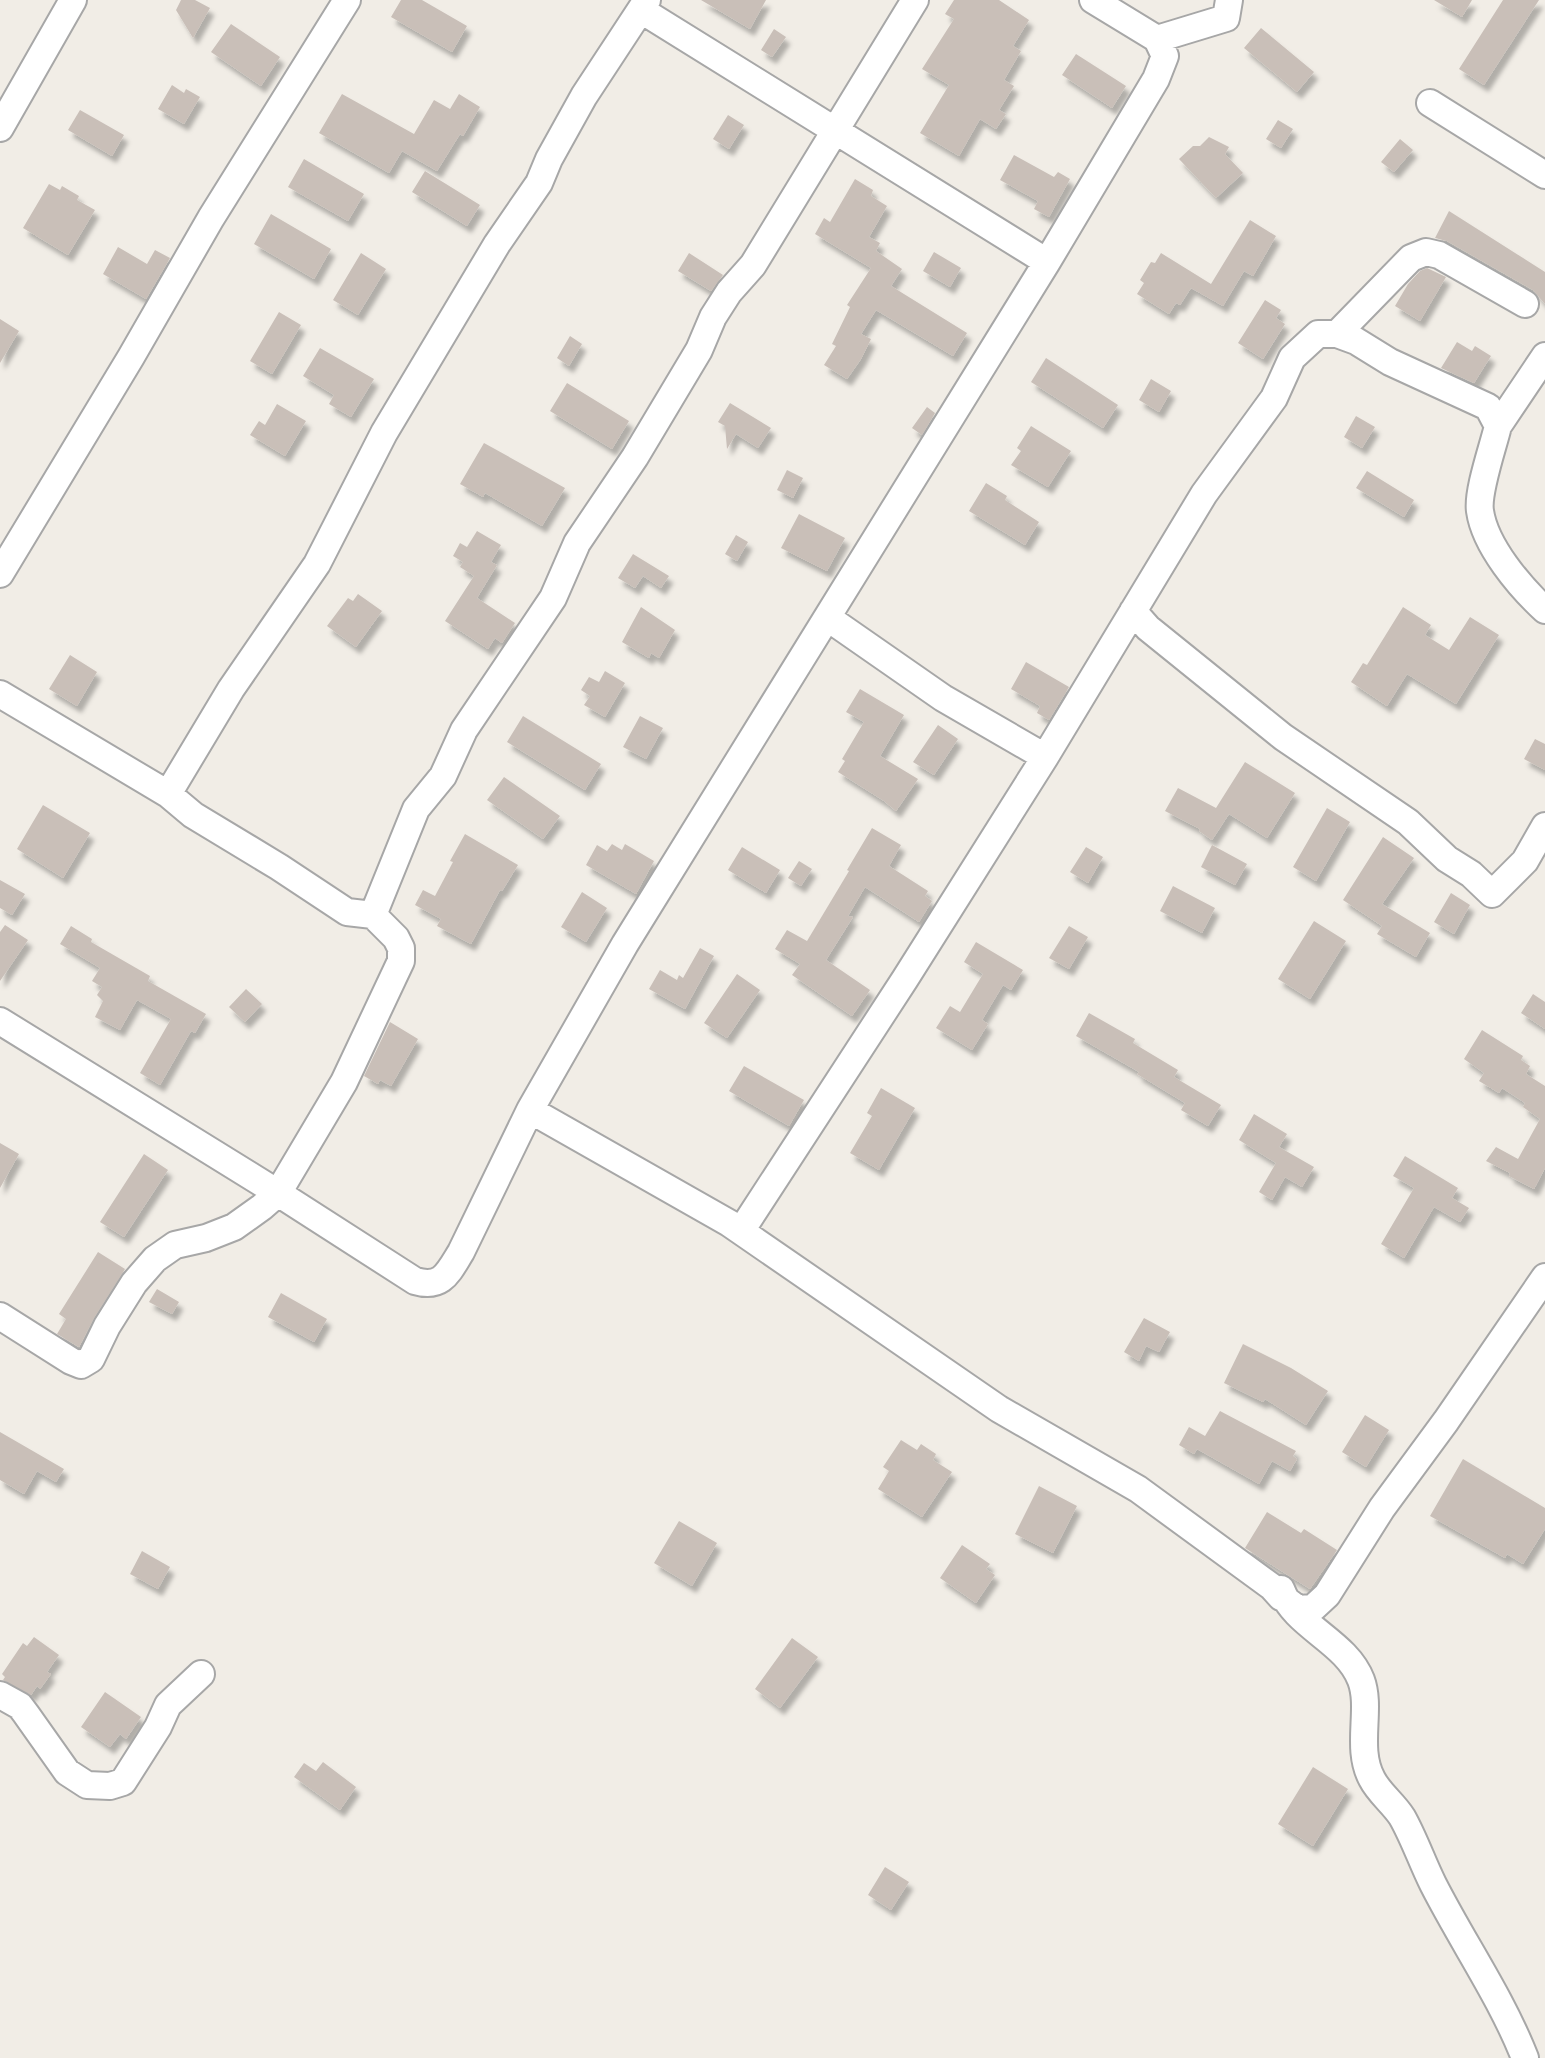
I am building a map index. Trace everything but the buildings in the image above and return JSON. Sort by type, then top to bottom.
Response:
[{"type":"street","points":[[0,128],[73,0]]},
{"type":"street","points":[[0,573],[131,357],[211,218],[347,0]]},
{"type":"street","points":[[373,915],[416,809],[443,776],[464,730],[553,598],[577,543],[656,422],[699,350],[713,317],[729,292],[753,265],[915,0]]},
{"type":"street","points":[[0,1021],[415,1281],[436,1284],[447,1274],[461,1252],[530,1110],[625,944],[828,618],[1156,79],[1165,56],[1157,39],[1093,0]]},
{"type":"street","points":[[1157,39],[1226,18],[1228,0]]},
{"type":"street","points":[[168,794],[231,690],[317,564],[384,432],[497,244],[539,183],[549,159],[584,96],[644,5],[836,131],[1046,262]]},
{"type":"street","points":[[1430,103],[1545,175]]},
{"type":"street","points":[[1337,334],[1410,258],[1426,252],[1439,255],[1525,304]]},
{"type":"street","points":[[741,1231],[1045,757],[1205,494],[1274,398],[1292,358],[1318,334],[1337,334],[1356,341],[1390,362],[1488,407],[1498,426]]},
{"type":"street","points":[[1545,356],[1498,426],[1479,510],[1488,537],[1506,566],[1545,610]]},
{"type":"street","points":[[1133,611],[1148,628],[1283,737],[1408,822],[1447,859],[1471,874],[1492,894],[1525,861],[1545,826]]},
{"type":"street","points":[[828,618],[943,698],[1045,757]]},
{"type":"street","points":[[0,694],[168,794],[194,815],[347,912],[373,915],[396,938],[401,948],[401,961],[344,1082],[278,1193],[234,1227],[206,1238],[175,1245],[155,1259],[127,1294],[91,1359],[81,1365],[0,1316]]},
{"type":"street","points":[[530,1110],[741,1231],[999,1409],[1138,1489],[1272,1587],[1348,1659],[1361,1680],[1366,1763],[1372,1780],[1404,1820],[1433,1884],[1490,1986],[1525,2058]]},
{"type":"street","points":[[1283,1598],[1298,1609],[1313,1608],[1327,1595],[1382,1508],[1446,1421],[1545,1277]]},
{"type":"street","points":[[0,1695],[19,1706],[26,1714],[67,1772],[87,1785],[110,1787],[123,1782],[158,1727],[168,1705],[201,1674]]}]
